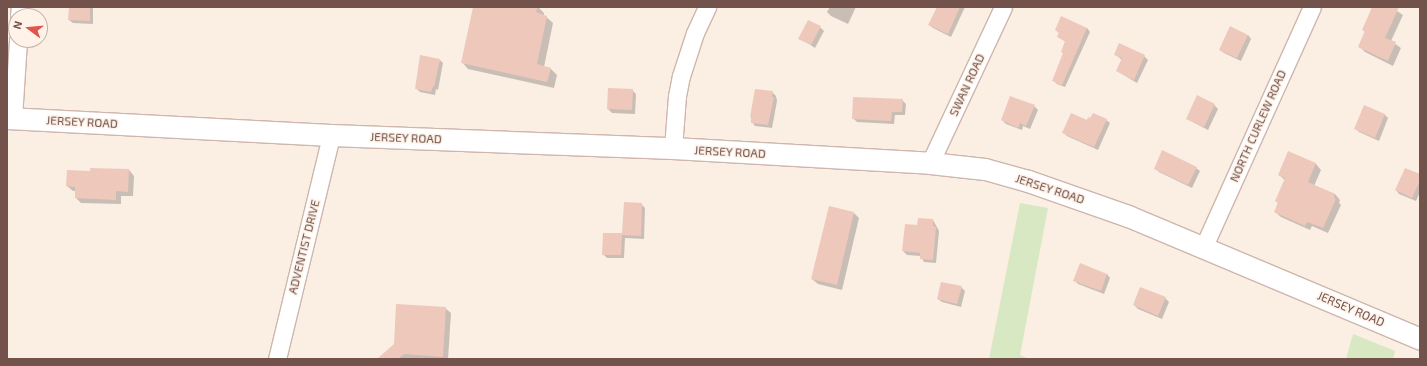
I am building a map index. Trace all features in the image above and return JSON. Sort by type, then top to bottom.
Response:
[{"type":"street","points":[[673,148],[677,96],[681,76],[695,33],[707,7]]},
{"type":"street","name":"SWAN ROAD","points":[[930,163],[1004,7]]},
{"type":"street","name":"NORTH CURLEW ROAD","points":[[1204,246],[1312,7]]},
{"type":"street","points":[[10,118],[17,48]]},
{"type":"street","name":"JERSEY ROAD","points":[[10,118],[331,135],[673,148],[930,163],[985,169],[1028,180],[1128,216],[1204,246],[1275,278],[1420,339]]},
{"type":"street","name":"ADVENTIST DRIVE","points":[[277,359],[331,135]]},
{"type":"green space","points":[[1020,203],[1048,208],[1020,355],[1029,359],[989,359]]},
{"type":"green space","points":[[1353,334],[1395,351],[1393,359],[1346,359]]},
{"type":"building","points":[[69,7],[90,7],[90,21],[68,20]]},
{"type":"building","points":[[473,7],[538,7],[536,12],[547,16],[537,64],[551,68],[547,82],[461,63]]},
{"type":"building","points":[[937,7],[960,7],[948,34],[928,25]]},
{"type":"building","points":[[1372,7],[1399,7],[1385,38],[1396,42],[1388,61],[1358,47],[1365,31],[1362,30]]},
{"type":"building","points":[[1061,16],[1087,28],[1062,85],[1052,81],[1063,53],[1061,52],[1065,41],[1057,37],[1059,32],[1055,30]]},
{"type":"building","points":[[808,20],[821,26],[811,45],[798,39]]},
{"type":"building","points":[[1230,26],[1248,35],[1237,58],[1219,50]]},
{"type":"building","points":[[1119,43],[1145,55],[1134,80],[1116,71],[1122,58],[1114,55]]},
{"type":"building","points":[[420,55],[440,59],[434,87],[433,86],[431,92],[415,89]]},
{"type":"building","points":[[608,88],[633,89],[632,110],[607,109]]},
{"type":"building","points":[[755,89],[773,91],[772,97],[774,97],[768,125],[751,123],[750,117]]},
{"type":"building","points":[[1197,95],[1215,104],[1204,127],[1186,119]]},
{"type":"building","points":[[1010,96],[1035,105],[1026,126],[1020,123],[1018,128],[1001,120]]},
{"type":"building","points":[[853,97],[903,99],[902,112],[892,112],[891,121],[852,119]]},
{"type":"building","points":[[1364,105],[1385,114],[1375,138],[1354,129]]},
{"type":"building","points":[[1071,113],[1087,120],[1093,113],[1107,119],[1094,147],[1062,133]]},
{"type":"building","points":[[1162,150],[1197,167],[1188,185],[1154,169]]},
{"type":"building","points":[[1288,151],[1316,163],[1308,182],[1335,194],[1334,198],[1336,199],[1323,228],[1307,222],[1305,226],[1274,212],[1278,203],[1275,201],[1285,178],[1278,175]]},
{"type":"building","points":[[90,168],[129,169],[128,192],[116,191],[116,200],[75,198],[75,187],[66,186],[67,170],[90,171]]},
{"type":"building","points":[[1405,168],[1420,174],[1420,181],[1412,198],[1395,190]]},
{"type":"building","points":[[624,202],[642,203],[641,236],[622,235],[621,255],[602,255],[603,233],[622,233]]},
{"type":"building","points":[[829,206],[854,212],[837,285],[811,279]]},
{"type":"building","points":[[918,218],[933,219],[933,226],[936,227],[933,260],[920,259],[920,253],[902,251],[905,224],[917,225]]},
{"type":"building","points":[[1080,263],[1107,274],[1101,291],[1073,281]]},
{"type":"building","points":[[941,282],[962,286],[957,304],[937,299]]},
{"type":"building","points":[[1140,287],[1166,297],[1158,316],[1133,305]]},
{"type":"building","points":[[396,304],[446,307],[443,357],[404,354],[398,359],[377,359],[394,344]]}]
